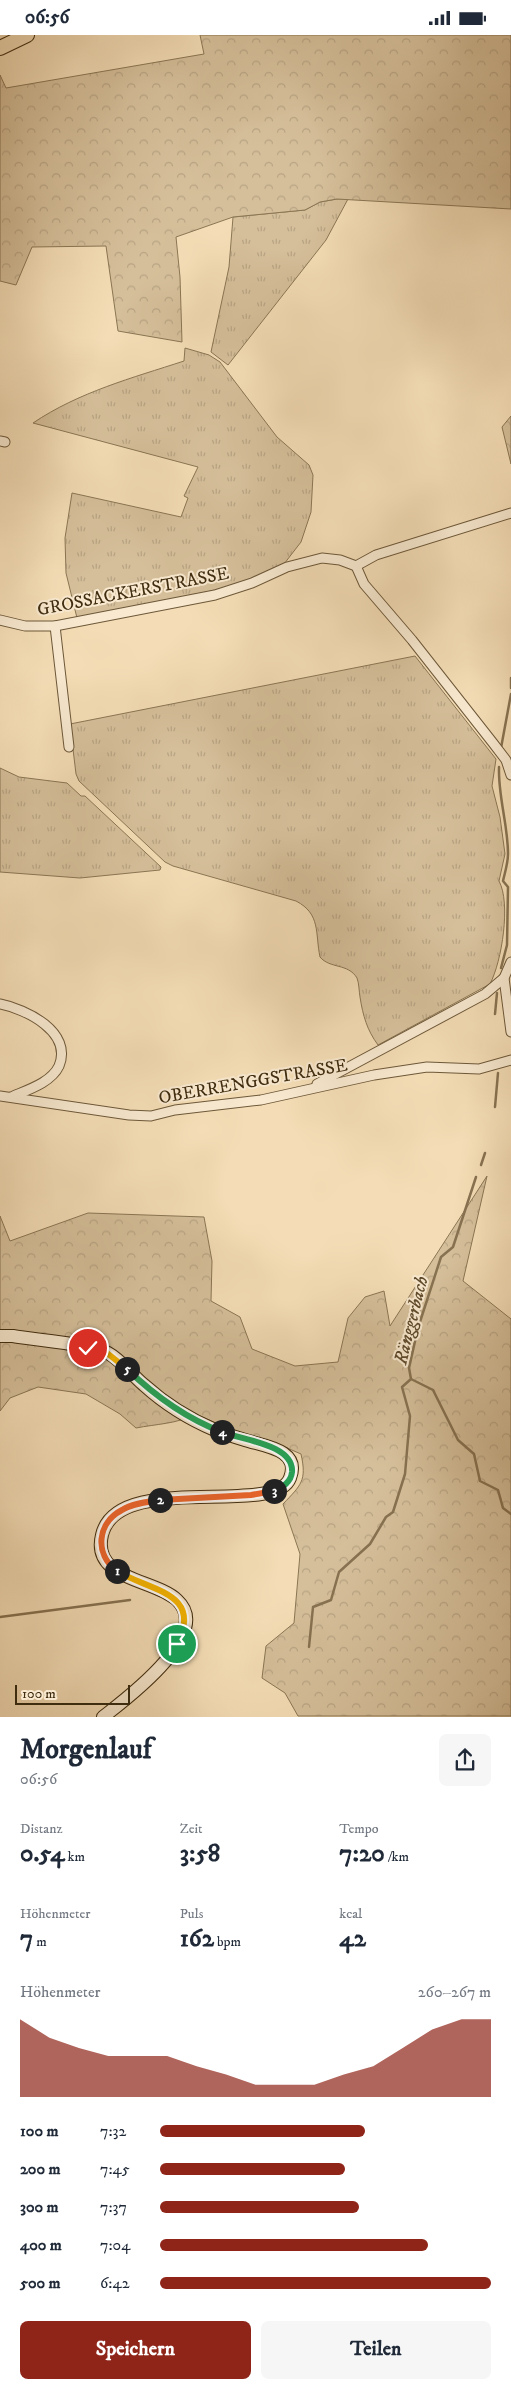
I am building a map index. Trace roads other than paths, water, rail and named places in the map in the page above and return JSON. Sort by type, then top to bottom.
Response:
[{"type":"main road","points":[[0,48],[27,35]]},
{"type":"main road","points":[[0,1335],[107,1353],[153,1393],[180,1412],[199,1423],[229,1435],[281,1451],[289,1459],[291,1465],[290,1479],[286,1484],[274,1491],[251,1495],[156,1501],[130,1506],[108,1520],[101,1536],[101,1545],[108,1563],[127,1577],[173,1597],[181,1605],[185,1619],[184,1630],[177,1644],[158,1670],[136,1691],[103,1717]]},
{"type":"street","points":[[511,513],[376,555],[356,566],[364,584],[412,640],[493,743],[506,761],[511,775]]},
{"type":"street","name":"GROSSACKERSTRASSE","points":[[0,620],[25,626],[55,626],[215,595],[252,583],[287,567],[322,557],[340,560],[356,566]]},
{"type":"street","points":[[55,626],[69,747]]},
{"type":"street","points":[[308,1089],[486,994],[504,978],[511,962]]},
{"type":"street","points":[[504,978],[511,1032]]},
{"type":"street","points":[[0,1004],[19,1008],[42,1021],[57,1039],[60,1048],[58,1066],[53,1074],[46,1080],[10,1097]]},
{"type":"street","name":"OBERRENGGSTRASSE","points":[[0,1096],[129,1115],[152,1116],[175,1110],[261,1100],[308,1089],[427,1067],[488,1068],[511,1060]]},
{"type":"waterway","name":"Ränggerbach","points":[[511,678],[511,688]]},
{"type":"waterway","name":"Ränggerbach","points":[[501,748],[511,694]]},
{"type":"waterway","name":"Ränggerbach","points":[[499,767],[508,854],[503,881],[508,887],[507,945],[501,968]]},
{"type":"waterway","name":"Ränggerbach","points":[[495,1014],[497,993]]},
{"type":"waterway","name":"Ränggerbach","points":[[495,1107],[498,1073]]},
{"type":"waterway","name":"Ränggerbach","points":[[481,1165],[485,1153]]},
{"type":"waterway","name":"Ränggerbach","points":[[309,1647],[313,1607],[331,1600],[339,1572],[370,1544],[386,1517],[393,1512],[405,1474],[410,1416],[402,1387],[411,1379],[409,1368],[418,1328],[441,1257],[453,1247],[476,1177]]},
{"type":"waterway","points":[[411,1379],[433,1390],[458,1440],[474,1454],[480,1481],[498,1490],[503,1508],[511,1514]]},
{"type":"waterway","points":[[0,1617],[130,1600]]}]
